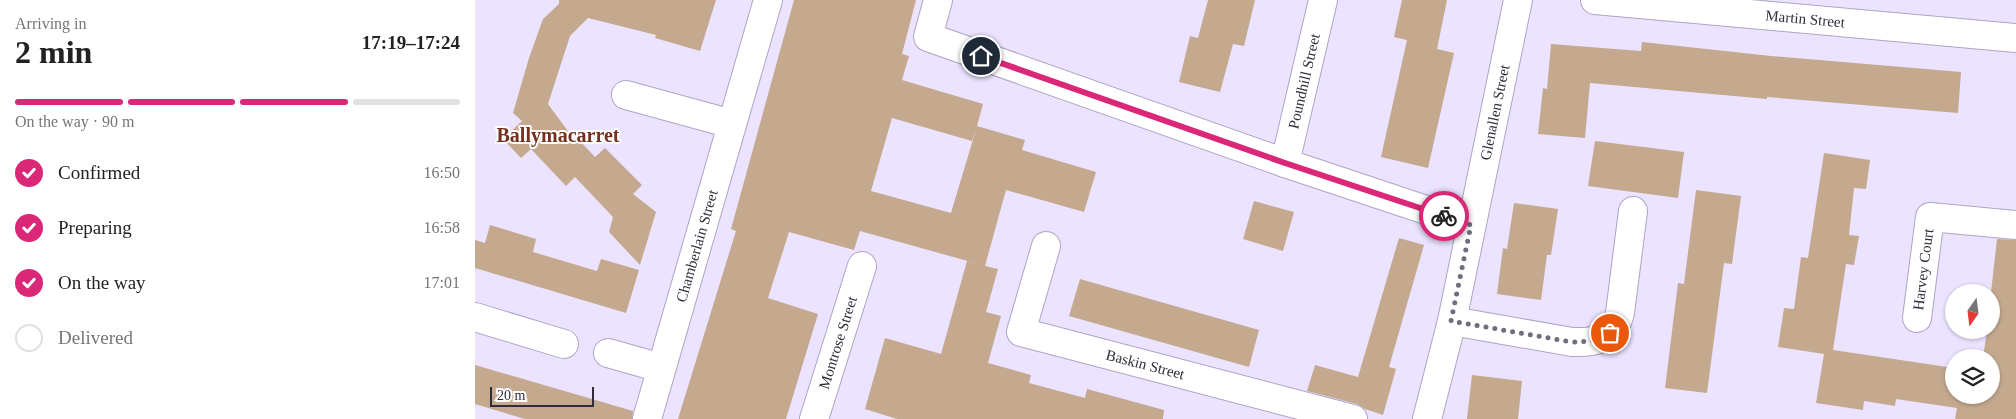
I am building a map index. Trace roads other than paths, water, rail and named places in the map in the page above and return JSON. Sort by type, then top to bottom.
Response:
[{"type":"street","name":"Chamberlain Street","points":[[647,419],[768,0]]},
{"type":"street","points":[[938,0],[928,37],[1285,163],[1471,225]]},
{"type":"street","name":"Poundhill Street","points":[[1285,163],[1323,0]]},
{"type":"street","name":"Glenallen Street","points":[[1427,419],[1451,321],[1518,0]]},
{"type":"street","name":"Martin Street","points":[[1595,0],[2016,38]]},
{"type":"street","points":[[626,95],[732,124]]},
{"type":"street","points":[[1451,321],[1572,342],[1599,340],[1610,333],[1617,324],[1620,313],[1633,211]]},
{"type":"street","name":"Harvey Court","points":[[1917,318],[1930,217],[2016,225]]},
{"type":"street","name":"Baskin Street","points":[[1046,246],[1021,332],[1353,419]]},
{"type":"street","name":"Montrose Street","points":[[814,419],[862,266]]},
{"type":"street","points":[[475,317],[564,344]]},
{"type":"street","points":[[608,353],[661,368]]},
{"type":"district","name":"Ballymacarret","points":[[558,135]]}]
